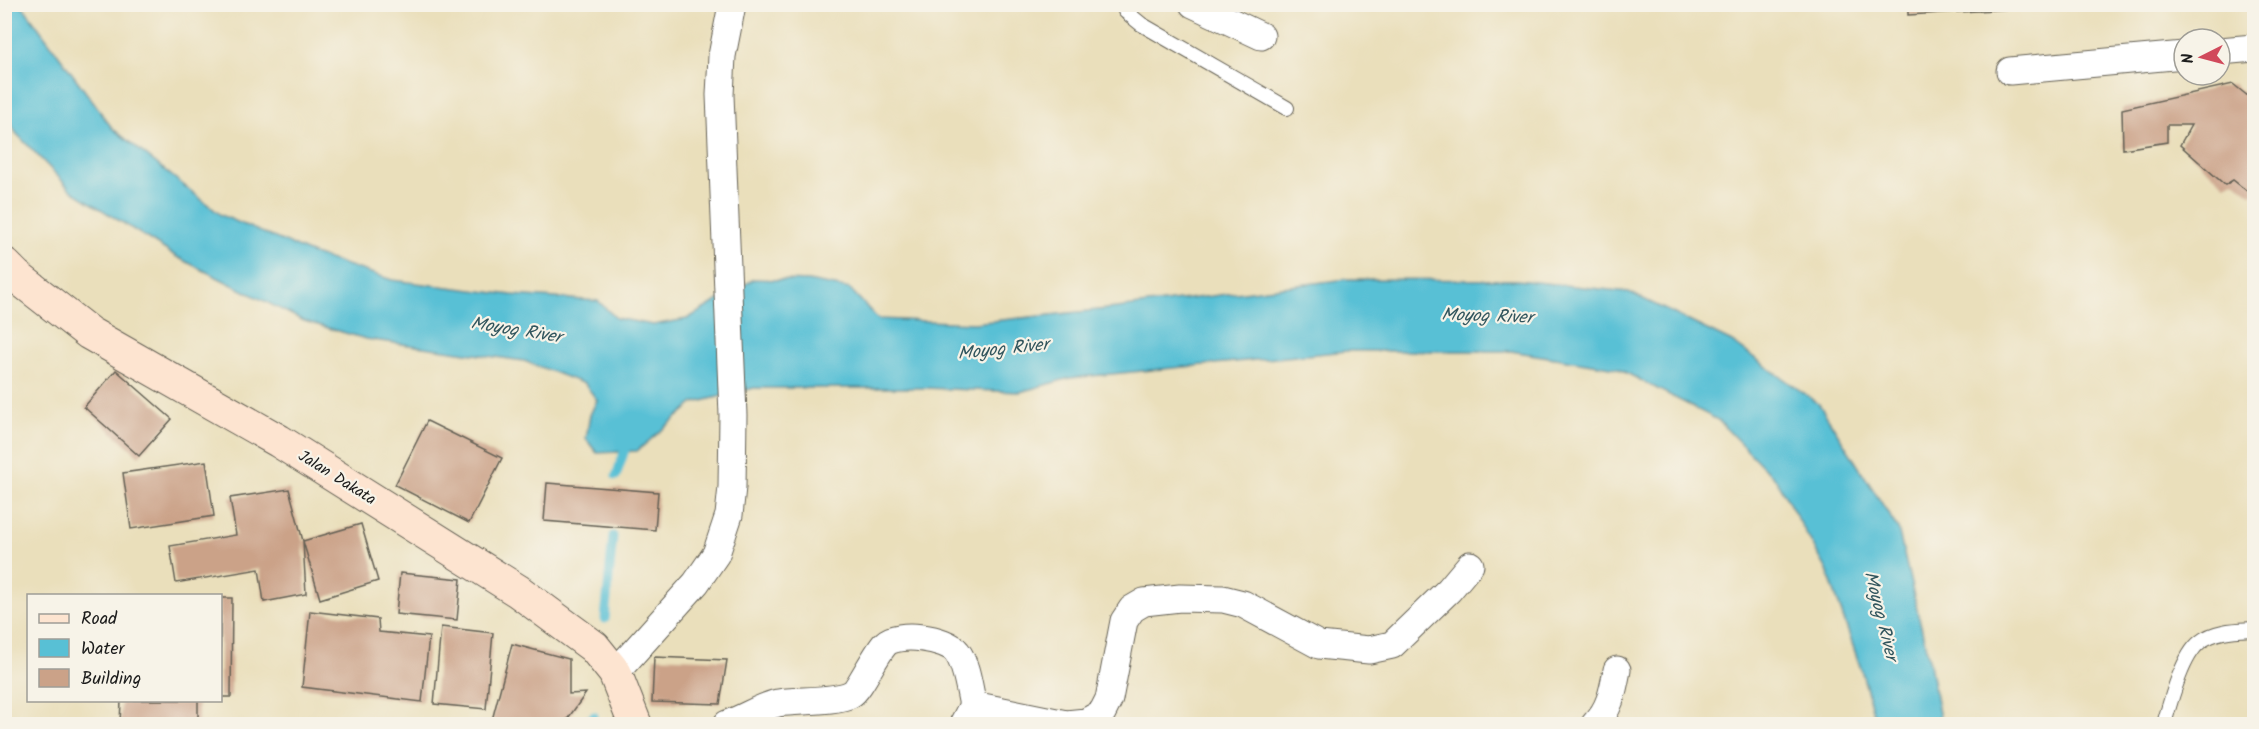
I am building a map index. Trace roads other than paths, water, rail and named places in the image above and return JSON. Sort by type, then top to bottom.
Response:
[{"type":"street","points":[[1193,4],[1261,36]]},
{"type":"street","points":[[615,673],[696,583],[716,554],[729,515],[732,487],[733,415],[720,95],[722,56],[732,10]]},
{"type":"street","points":[[2232,50],[2254,48]]},
{"type":"street","points":[[2010,71],[2172,56]]},
{"type":"street","name":"Jalan Dakata","points":[[4,264],[89,333],[279,441],[518,591],[594,647],[615,673],[635,724]]},
{"type":"street","points":[[727,724],[776,704],[836,698],[852,694],[887,641],[909,636],[951,645],[959,654],[968,715],[1066,724],[1086,722],[1102,713],[1109,699],[1124,621],[1132,609],[1144,602],[1180,597],[1243,604],[1318,645],[1369,650],[1392,645],[1449,590],[1470,565]]},
{"type":"street","points":[[1595,724],[1602,717],[1611,699],[1617,670]]},
{"type":"lane","points":[[1124,4],[1125,11],[1141,24],[1287,108]]},
{"type":"lane","points":[[2164,724],[2184,664],[2198,643],[2217,633],[2254,629]]},
{"type":"water","name":"Moyog River","points":[[4,5],[22,5],[112,128],[221,215],[313,254],[392,280],[512,295],[598,301],[616,318],[653,325],[687,319],[754,279],[808,281],[850,289],[878,319],[974,323],[1117,308],[1347,279],[1517,280],[1629,292],[1732,342],[1819,404],[1898,529],[1930,664],[1941,724],[1876,724],[1862,672],[1827,570],[1776,480],[1718,420],[1617,368],[1511,351],[1347,351],[1070,378],[1020,392],[925,388],[754,388],[694,403],[637,451],[597,453],[586,439],[590,415],[597,400],[585,384],[524,361],[366,339],[304,321],[177,257],[72,191],[16,133],[5,112]]},
{"type":"waterway","points":[[616,476],[628,441]]},
{"type":"waterway","points":[[605,619],[613,536]]},
{"type":"waterway","points":[[584,724],[594,716]]}]
